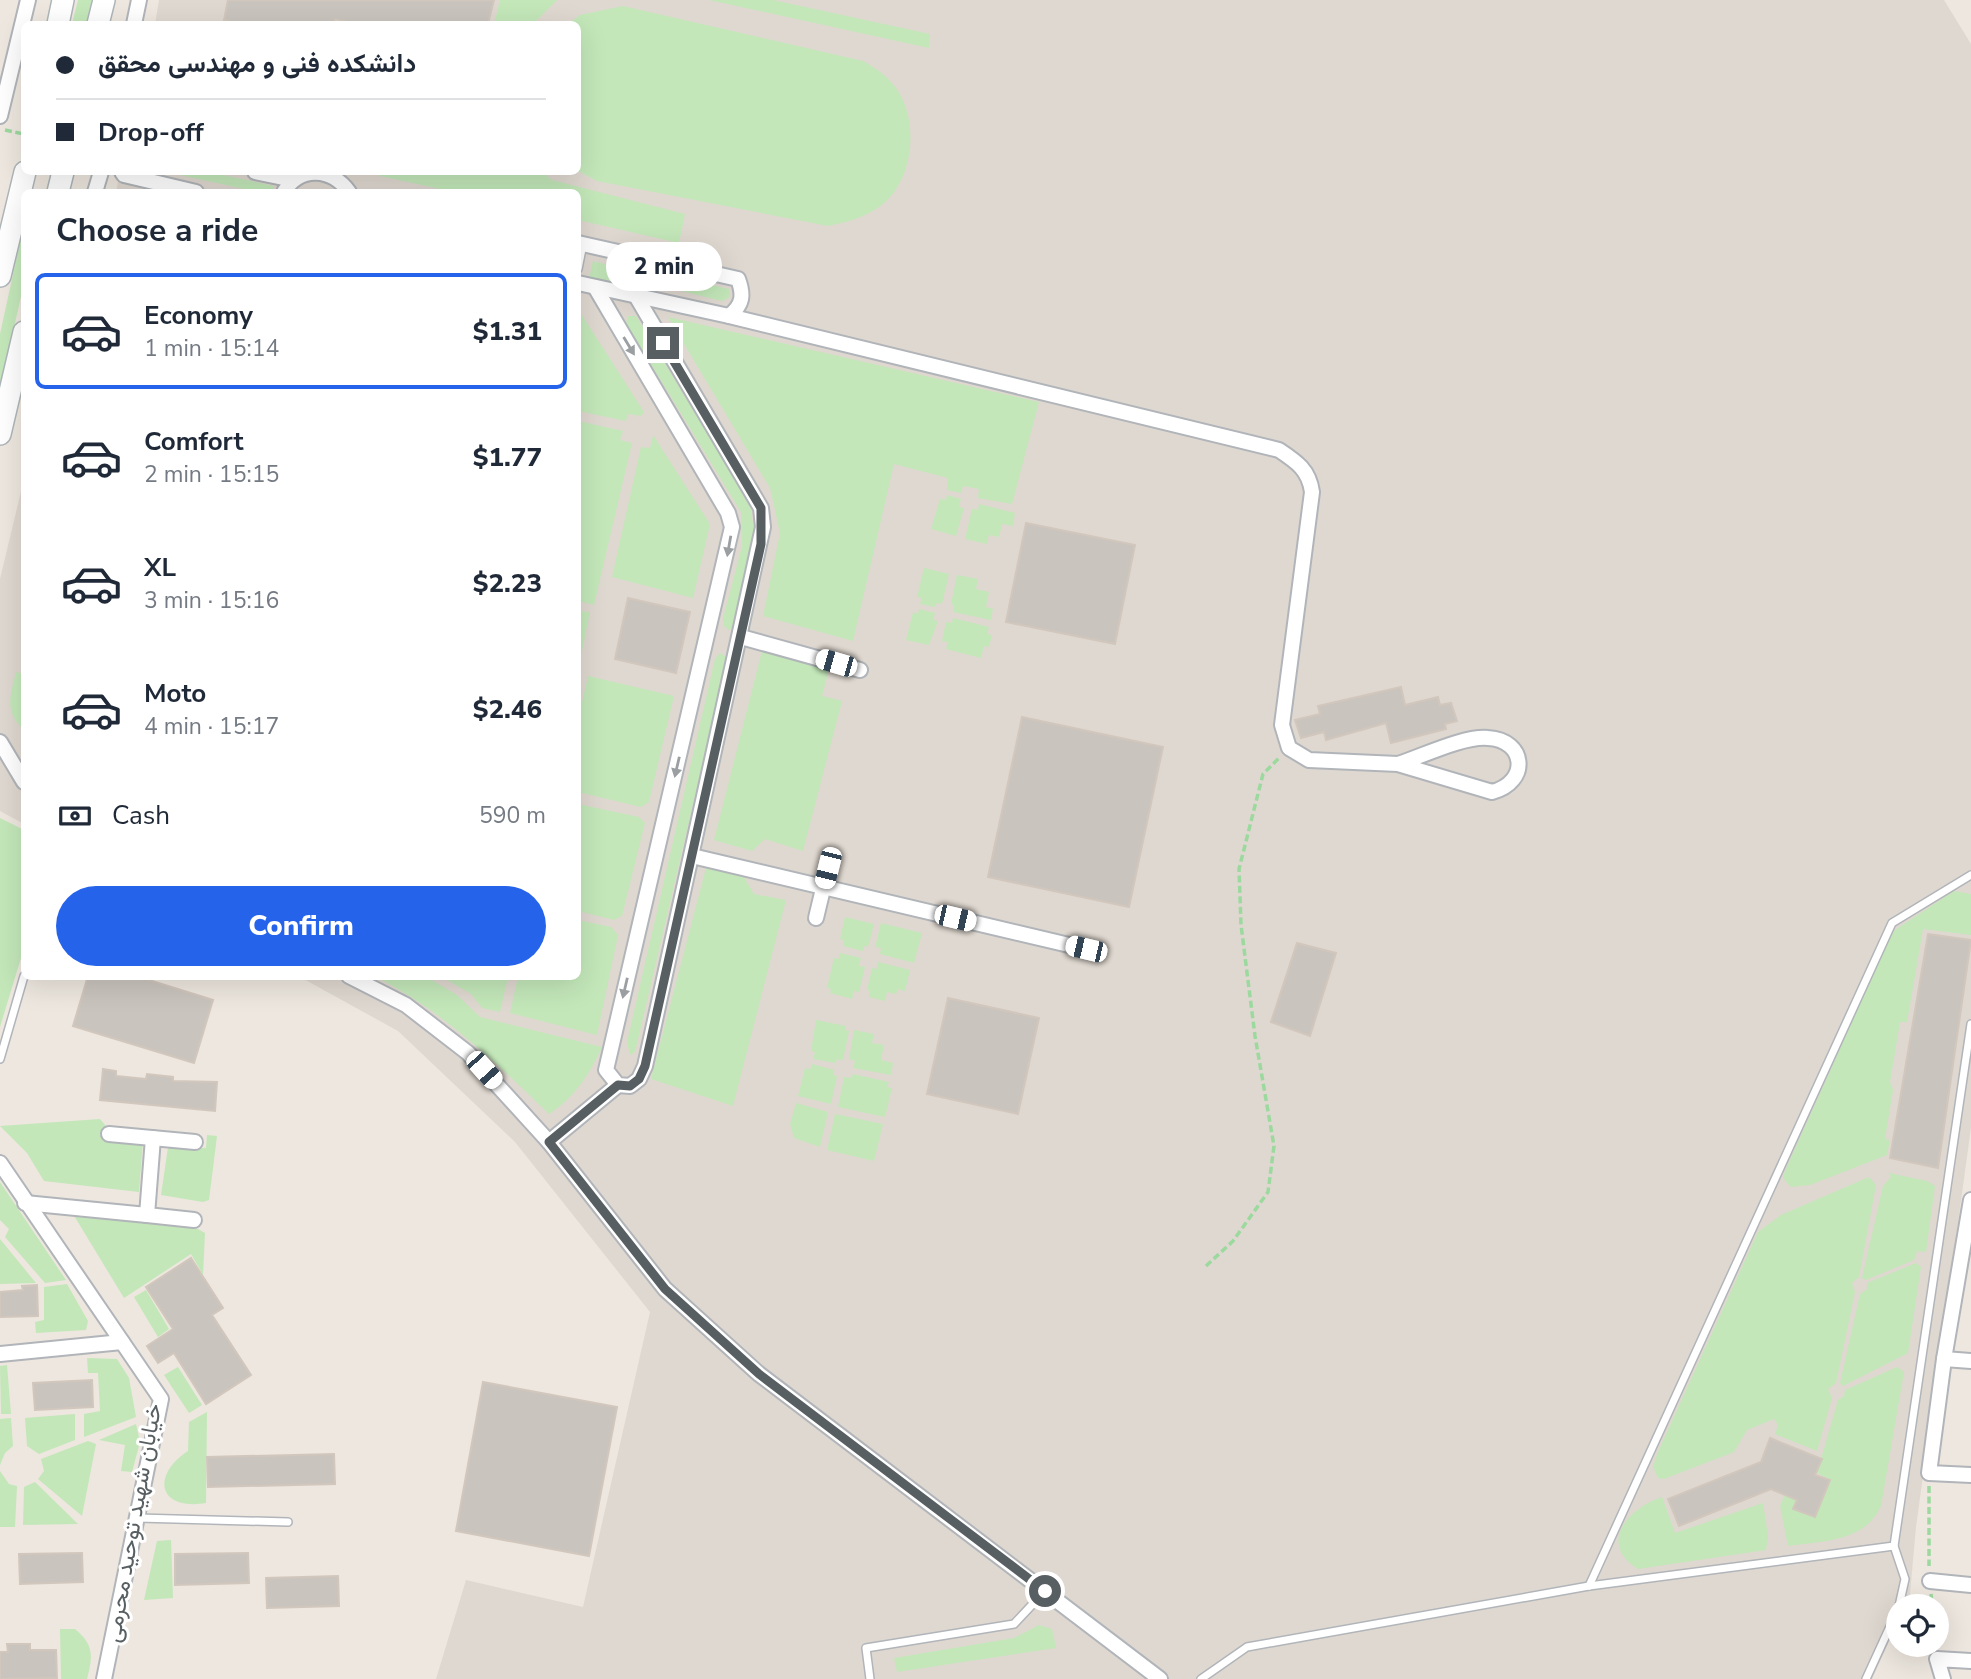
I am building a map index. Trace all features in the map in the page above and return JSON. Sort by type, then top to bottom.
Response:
[{"type":"main road","points":[[59,21],[63,0]]},
{"type":"main road","points":[[99,21],[104,0]]},
{"type":"main road","points":[[0,276],[24,175]]},
{"type":"main road","points":[[0,433],[21,360]]},
{"type":"street","points":[[23,21],[28,0]]},
{"type":"street","points":[[135,21],[139,0]]},
{"type":"street","points":[[0,116],[21,29]]},
{"type":"street","points":[[124,175],[183,189]]},
{"type":"street","points":[[269,175],[293,180]]},
{"type":"street","points":[[286,189],[301,175]]},
{"type":"street","points":[[329,175],[346,189]]},
{"type":"street","points":[[581,244],[738,279],[743,293],[739,308],[729,316]]},
{"type":"street","points":[[581,284],[729,316],[1279,450],[1302,466],[1310,478],[1312,492],[1282,725],[1289,748],[1309,760],[1398,764],[1492,792],[1507,788],[1516,778],[1519,767],[1516,753],[1504,741],[1488,738],[1472,740],[1398,764]]},
{"type":"street","points":[[594,287],[728,513],[732,527],[728,555],[606,1070],[618,1085]]},
{"type":"street","points":[[549,1142],[618,1085],[630,1086],[639,1079],[645,1066],[761,544],[761,508],[631,295]]},
{"type":"street","points":[[741,637],[860,670]]},
{"type":"street","points":[[0,742],[21,777]]},
{"type":"street","points":[[692,856],[1086,949]]},
{"type":"street","points":[[816,918],[828,868]]},
{"type":"street","points":[[357,980],[406,1005],[468,1053],[549,1142],[665,1289],[759,1374],[1160,1679]]},
{"type":"street","points":[[109,1134],[195,1142]]},
{"type":"street","points":[[147,1215],[153,1138]]},
{"type":"street","name":"خیابان شهید توحید محرمی","points":[[0,1163],[161,1399],[104,1679]]},
{"type":"street","points":[[1971,1200],[1967,1245],[1944,1359],[1929,1473],[1971,1475]]},
{"type":"street","points":[[25,1203],[194,1220]]},
{"type":"street","points":[[0,1354],[122,1342]]},
{"type":"street","points":[[1944,1359],[1971,1361]]},
{"type":"street","points":[[1930,1581],[1971,1585]]},
{"type":"street","points":[[1943,1679],[1937,1659],[1971,1661]]},
{"type":"lane","points":[[631,295],[632,255]]},
{"type":"lane","points":[[1589,1586],[1892,923],[1971,875]]},
{"type":"lane","points":[[0,1059],[23,980]]},
{"type":"lane","points":[[1902,1594],[1905,1579],[1894,1546],[1971,1024]]},
{"type":"lane","points":[[138,1518],[288,1522]]},
{"type":"lane","points":[[1201,1679],[1247,1647],[1589,1586],[1894,1546]]},
{"type":"lane","points":[[870,1679],[866,1648],[1014,1624],[1045,1591]]},
{"type":"lane","points":[[1866,1679],[1886,1635]]},
{"type":"path","points":[[0,129],[21,133]]},
{"type":"path","points":[[1206,1266],[1233,1241],[1268,1192],[1274,1146],[1255,1036],[1241,925],[1239,869],[1263,774],[1289,748]]},
{"type":"path","points":[[1929,1473],[1931,1594]]},
{"type":"shaded area","points":[[159,0],[1944,0],[1971,44],[1971,1128],[1916,1527],[1910,1594],[1886,1594],[1886,1648],[1872,1679],[436,1679],[466,1580],[583,1607],[650,1312],[515,1142],[398,1031],[305,980],[581,980],[581,189],[117,189],[119,175],[581,175],[581,21],[156,21]],"holes":[[[1297,943],[1335,953],[1310,1035],[1271,1021]]]},
{"type":"shaded area","points":[[21,492],[21,822],[0,811],[0,579]]},
{"type":"green space","points":[[78,0],[92,0],[87,21],[73,21]]},
{"type":"green space","points":[[500,0],[557,0],[536,21],[495,21]]},
{"type":"green space","points":[[709,0],[773,0],[930,34],[929,48]]},
{"type":"green space","points":[[623,6],[863,61],[877,69],[893,84],[904,102],[908,117],[910,151],[900,183],[879,207],[867,214],[828,226],[597,181],[581,173],[581,21],[572,21],[580,15]]},
{"type":"green space","points":[[180,175],[223,175],[274,186],[273,189],[244,189]]},
{"type":"green space","points":[[546,175],[552,180],[685,214],[679,243],[581,221],[581,189],[440,189],[380,176]]},
{"type":"green space","points":[[21,238],[21,296],[0,390],[0,334]]},
{"type":"green space","points":[[593,261],[612,266],[608,284],[589,279]]},
{"type":"green space","points":[[650,271],[729,289],[730,297],[722,301],[653,284],[646,276]]},
{"type":"green space","points":[[581,314],[644,412],[641,416],[628,414],[626,421],[581,412]]},
{"type":"green space","points":[[628,316],[636,316],[750,504],[755,538],[734,627],[729,630],[724,626],[723,619],[742,546],[741,512],[626,323]]},
{"type":"green space","points":[[668,317],[1039,402],[1012,504],[978,498],[979,489],[963,486],[961,493],[947,490],[948,478],[894,464],[853,641],[763,616],[780,533],[770,488]]},
{"type":"green space","points":[[581,422],[623,431],[620,440],[632,443],[594,605],[581,602]]},
{"type":"green space","points":[[653,435],[710,524],[693,598],[612,577],[641,447],[650,448]]},
{"type":"green space","points":[[947,495],[961,499],[959,507],[964,508],[956,536],[931,529],[940,499],[946,500]]},
{"type":"green space","points":[[979,504],[1015,513],[1013,526],[1002,524],[999,537],[989,535],[987,544],[965,539],[972,509],[978,510]]},
{"type":"green space","points":[[924,568],[949,574],[942,604],[936,603],[935,607],[920,604],[922,598],[917,597]]},
{"type":"green space","points":[[957,575],[978,579],[976,589],[989,592],[986,607],[993,609],[991,620],[953,612],[954,605],[951,604]]},
{"type":"green space","points":[[919,609],[935,613],[933,620],[938,621],[929,645],[906,640],[913,612],[918,614]]},
{"type":"green space","points":[[581,611],[590,612],[581,656]]},
{"type":"green space","points":[[953,618],[989,627],[987,634],[992,635],[989,647],[984,646],[981,658],[946,649],[948,642],[942,641],[946,622],[952,623]]},
{"type":"green space","points":[[762,651],[829,669],[822,696],[842,701],[803,851],[765,839],[752,851],[714,840]]},
{"type":"green space","points":[[720,653],[726,657],[726,663],[635,1052],[630,1055],[627,1042],[715,659]]},
{"type":"green space","points":[[16,672],[21,673],[21,726],[11,710]]},
{"type":"green space","points":[[588,676],[674,696],[649,802],[641,807],[581,793],[581,707]]},
{"type":"green space","points":[[581,805],[639,817],[645,823],[622,916],[614,920],[581,912]]},
{"type":"green space","points":[[0,818],[21,828],[21,958],[0,1027]]},
{"type":"green space","points":[[706,868],[744,877],[754,894],[786,900],[733,1106],[651,1079]]},
{"type":"green space","points":[[1954,891],[1971,894],[1971,935],[1923,929],[1907,1022],[1900,1022],[1890,1082],[1893,1090],[1885,1139],[1890,1140],[1887,1155],[1810,1185],[1791,1187],[1783,1178],[1785,1171],[1891,936],[1895,930]]},
{"type":"green space","points":[[845,917],[874,924],[868,947],[864,946],[863,951],[843,946],[844,940],[840,939]]},
{"type":"green space","points":[[581,921],[611,927],[618,935],[597,1035],[510,1013],[517,980],[581,980]]},
{"type":"green space","points":[[881,923],[922,933],[914,963],[880,954],[881,948],[875,947]]},
{"type":"green space","points":[[840,953],[861,958],[859,966],[865,967],[859,992],[854,991],[852,999],[830,993],[831,989],[827,988],[834,958],[839,959]]},
{"type":"green space","points":[[878,962],[910,970],[905,991],[898,989],[896,994],[887,992],[885,1001],[869,997],[870,991],[867,990],[872,968],[877,969]]},
{"type":"green space","points":[[381,980],[432,980],[457,995],[480,1017],[602,1047],[580,1085],[549,1114],[446,1022]]},
{"type":"green space","points":[[447,980],[507,980],[500,1012],[482,1008],[471,994]]},
{"type":"green space","points":[[816,1020],[846,1026],[845,1030],[849,1031],[843,1060],[837,1059],[836,1063],[813,1059],[815,1052],[811,1051]]},
{"type":"green space","points":[[854,1030],[874,1034],[872,1043],[884,1045],[881,1060],[893,1063],[891,1075],[853,1068],[855,1061],[849,1059]]},
{"type":"green space","points":[[812,1064],[834,1070],[833,1075],[837,1076],[831,1104],[798,1096],[805,1068],[811,1069]]},
{"type":"green space","points":[[853,1074],[889,1082],[887,1087],[892,1088],[885,1117],[838,1107],[844,1077],[851,1078]]},
{"type":"green space","points":[[796,1103],[828,1112],[820,1147],[794,1138],[790,1124]]},
{"type":"green space","points":[[835,1114],[883,1124],[874,1161],[827,1150]]},
{"type":"green space","points":[[100,1119],[105,1125],[105,1138],[143,1141],[139,1192],[44,1181],[27,1153],[0,1126]]},
{"type":"green space","points":[[207,1135],[217,1136],[209,1200],[203,1202],[161,1195],[168,1147],[206,1148]]},
{"type":"green space","points":[[1889,1173],[1927,1181],[1935,1186],[1926,1252],[1917,1251],[1914,1260],[1866,1280],[1862,1278],[1883,1186],[1891,1177]]},
{"type":"green space","points":[[1869,1177],[1876,1185],[1859,1277],[1852,1283],[1855,1292],[1836,1383],[1828,1389],[1832,1398],[1817,1451],[1775,1434],[1778,1425],[1774,1419],[1747,1430],[1734,1452],[1664,1479],[1658,1478],[1653,1467],[1657,1454],[1758,1232],[1781,1215]]},
{"type":"green space","points":[[0,1182],[66,1280],[45,1283],[5,1237],[9,1229],[0,1220]]},
{"type":"green space","points":[[73,1214],[196,1228],[205,1233],[203,1275],[191,1254],[124,1298]]},
{"type":"green space","points":[[0,1239],[36,1283],[0,1284]]},
{"type":"green space","points":[[1916,1263],[1921,1267],[1908,1353],[1843,1386],[1840,1383],[1860,1294],[1867,1289],[1867,1283]]},
{"type":"green space","points":[[67,1284],[88,1321],[86,1330],[36,1333],[35,1322],[44,1320],[44,1287]]},
{"type":"green space","points":[[146,1290],[169,1329],[158,1337],[134,1297]]},
{"type":"green space","points":[[87,1358],[117,1359],[129,1378],[136,1417],[84,1437],[84,1414],[100,1411],[98,1373],[88,1373]]},
{"type":"green space","points":[[7,1365],[11,1414],[1,1414],[0,1366]]},
{"type":"green space","points":[[178,1367],[202,1405],[189,1413],[164,1375]]},
{"type":"green space","points":[[1897,1367],[1904,1372],[1881,1506],[1874,1518],[1865,1527],[1841,1538],[1788,1546],[1780,1506],[1785,1495],[1798,1500],[1815,1516],[1831,1480],[1817,1473],[1838,1400],[1844,1396],[1845,1390]]},
{"type":"green space","points":[[207,1412],[206,1503],[178,1502],[169,1496],[165,1489],[168,1470],[188,1451],[189,1422]]},
{"type":"green space","points":[[75,1414],[75,1440],[39,1454],[27,1446],[25,1418]]},
{"type":"green space","points":[[11,1418],[13,1446],[5,1453],[0,1465],[0,1419]]},
{"type":"green space","points":[[136,1424],[140,1442],[132,1472],[121,1471],[125,1445],[99,1440]]},
{"type":"green space","points":[[88,1441],[96,1444],[82,1516],[38,1479],[44,1471],[41,1459]]},
{"type":"green space","points":[[0,1471],[9,1484],[17,1486],[15,1527],[0,1527]]},
{"type":"green space","points":[[35,1482],[78,1524],[23,1525],[24,1487]]},
{"type":"green space","points":[[1662,1497],[1675,1533],[1763,1503],[1768,1536],[1766,1550],[1638,1569],[1626,1559],[1620,1549],[1622,1528],[1638,1509]]},
{"type":"green space","points":[[171,1540],[173,1598],[144,1600],[157,1541]]},
{"type":"green space","points":[[1039,1625],[1052,1629],[1056,1648],[897,1672],[894,1658],[1014,1638]]},
{"type":"green space","points":[[60,1629],[75,1629],[86,1640],[91,1657],[87,1679],[61,1679]]},
{"type":"building","points":[[228,0],[494,0],[489,21],[224,20]]},
{"type":"building","points":[[1026,523],[1135,545],[1115,644],[1006,622]]},
{"type":"building","points":[[628,598],[690,612],[676,673],[615,659]]},
{"type":"building","points":[[1401,687],[1405,705],[1438,697],[1440,705],[1451,703],[1457,721],[1445,724],[1446,729],[1391,743],[1386,723],[1326,740],[1324,732],[1301,738],[1295,720],[1320,714],[1318,706]]},
{"type":"building","points":[[1022,717],[1163,747],[1129,907],[988,877]]},
{"type":"building","points":[[1928,934],[1971,940],[1938,1168],[1890,1158]]},
{"type":"building","points":[[1297,943],[1336,953],[1310,1036],[1271,1022]]},
{"type":"building","points":[[87,980],[149,980],[213,1000],[194,1063],[73,1026]]},
{"type":"building","points":[[948,998],[1039,1018],[1018,1114],[927,1094]]},
{"type":"building","points":[[103,1069],[116,1071],[116,1076],[146,1079],[147,1074],[173,1077],[173,1081],[217,1082],[215,1111],[100,1100]]},
{"type":"building","points":[[191,1258],[223,1308],[212,1315],[251,1375],[206,1404],[174,1353],[158,1363],[147,1346],[173,1329],[146,1287]]},
{"type":"building","points":[[37,1285],[38,1316],[0,1317],[0,1292],[23,1290],[22,1286]]},
{"type":"building","points":[[92,1380],[93,1407],[35,1410],[33,1383]]},
{"type":"building","points":[[483,1382],[617,1407],[589,1556],[456,1531]]},
{"type":"building","points":[[1770,1438],[1822,1459],[1815,1475],[1830,1480],[1815,1517],[1793,1509],[1797,1500],[1771,1489],[1679,1526],[1668,1499],[1761,1462]]},
{"type":"building","points":[[334,1454],[335,1484],[208,1487],[207,1457]]},
{"type":"building","points":[[82,1553],[83,1582],[20,1584],[19,1554]]},
{"type":"building","points":[[248,1553],[249,1583],[175,1585],[175,1554]]},
{"type":"building","points":[[338,1576],[339,1606],[267,1608],[266,1578]]},
{"type":"building","points":[[7,1644],[30,1644],[30,1650],[56,1650],[57,1678],[0,1679],[0,1652],[8,1652]]},
{"type":"route","points":[[663,343],[761,508],[761,544],[645,1066],[639,1079],[630,1086],[618,1085],[549,1142],[665,1289],[759,1374],[1045,1591]]}]
